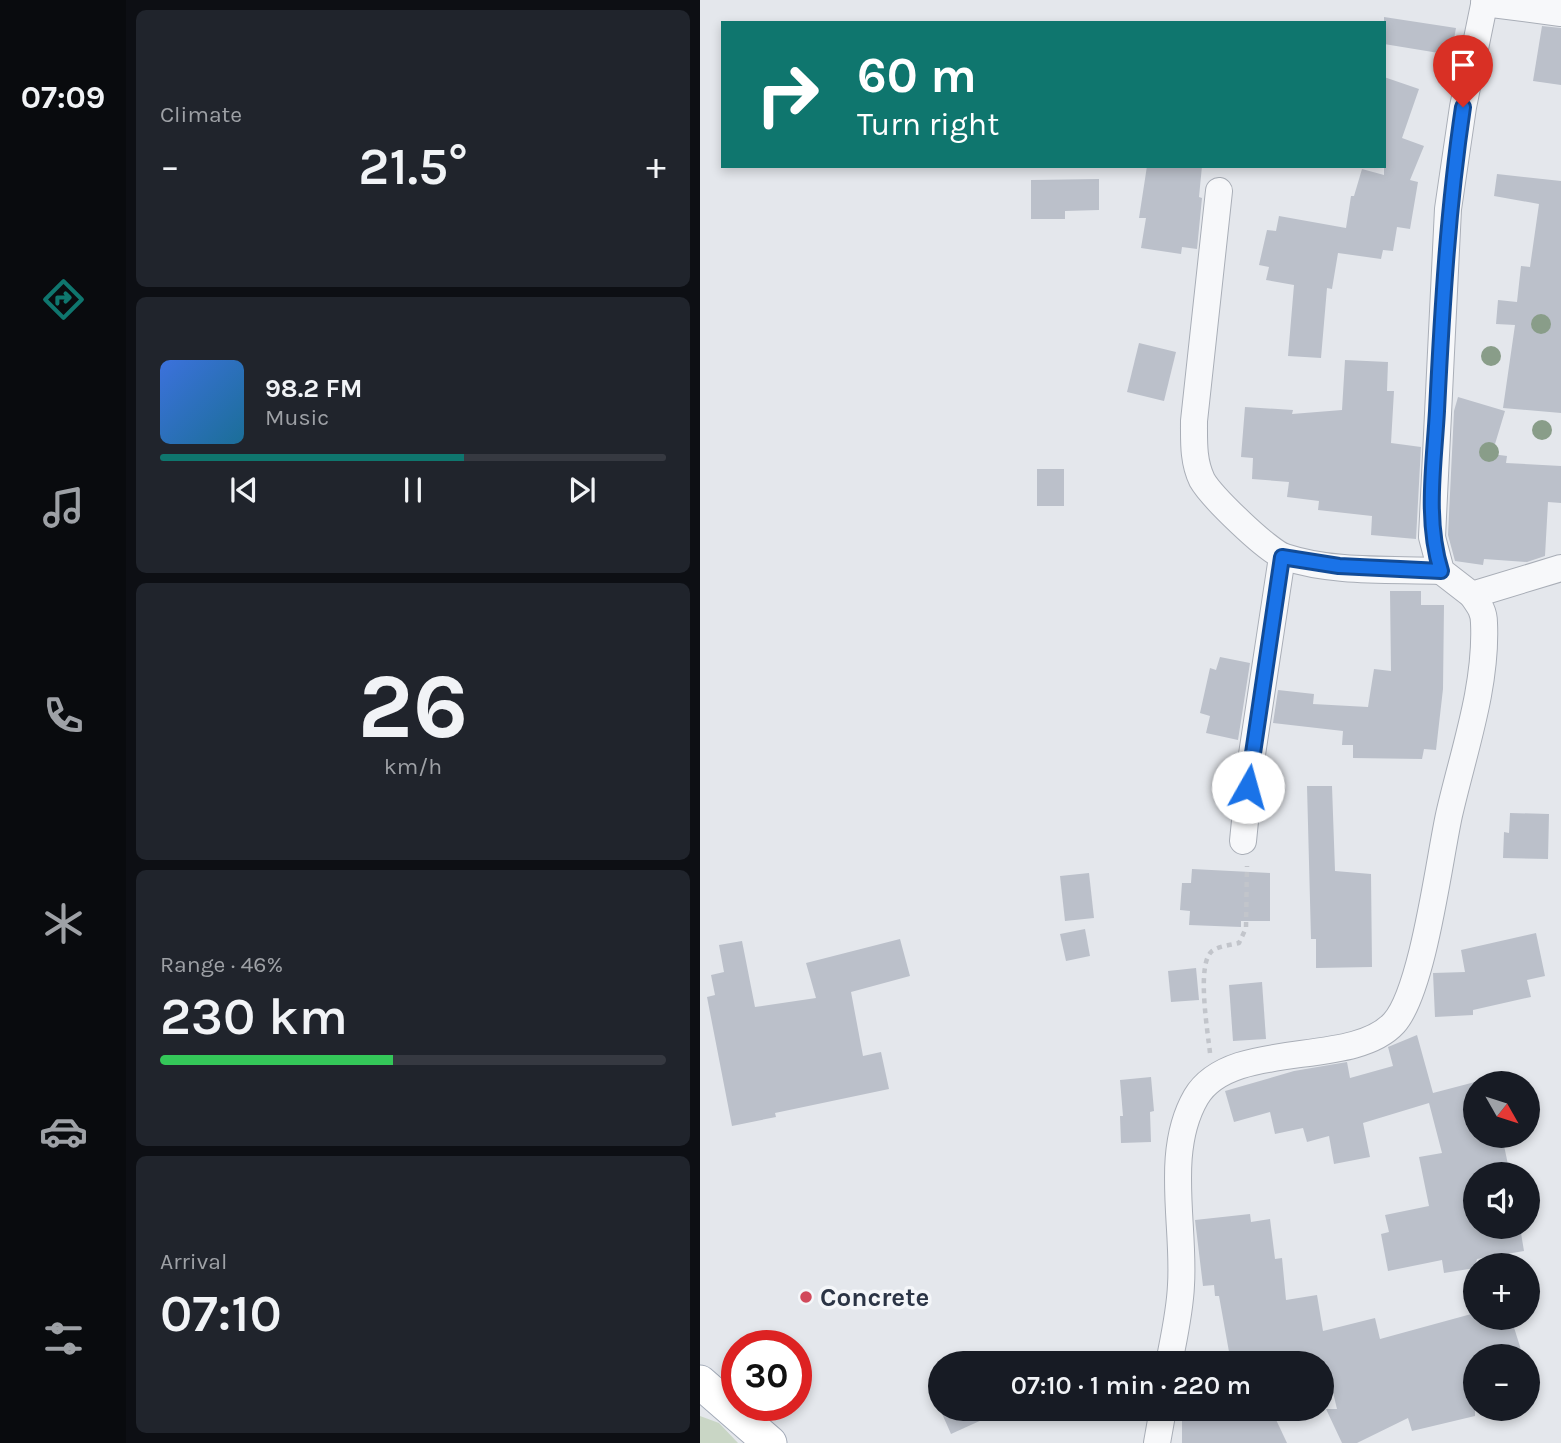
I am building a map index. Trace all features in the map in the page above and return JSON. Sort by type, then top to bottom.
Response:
[{"type":"main road","points":[[700,1382],[770,1443]]},
{"type":"street","points":[[1441,571],[1432,537],[1432,513],[1448,209],[1463,107],[1485,1],[1561,13]]},
{"type":"street","points":[[1172,1351],[1181,1285],[1181,1149],[1189,1111],[1198,1094],[1213,1079],[1242,1065],[1352,1044],[1378,1035],[1394,1023],[1418,967],[1480,678],[1483,611],[1472,595],[1441,571],[1339,566],[1282,557],[1220,502],[1203,480],[1194,453],[1194,421],[1219,191]]},
{"type":"street","points":[[1243,841],[1251,761],[1282,557]]},
{"type":"street","points":[[1472,595],[1561,568]]},
{"type":"street","points":[[1157,1443],[1161,1421]]},
{"type":"path","points":[[1213,1079],[1204,970],[1207,956],[1214,950],[1239,943],[1246,928],[1248,868],[1243,841]]},
{"type":"green space","points":[[700,1416],[719,1423],[738,1443],[700,1443]]},
{"type":"building","points":[[1384,17],[1456,28],[1451,55],[1386,44]]},
{"type":"building","points":[[1542,26],[1561,28],[1561,85],[1533,81]]},
{"type":"building","points":[[1386,78],[1419,89],[1402,138],[1424,146],[1410,180],[1418,182],[1410,229],[1397,227],[1393,251],[1383,250],[1381,259],[1338,253],[1332,289],[1327,288],[1321,358],[1288,356],[1294,285],[1266,280],[1269,267],[1259,265],[1267,230],[1276,231],[1279,216],[1346,228],[1351,196],[1354,196],[1362,169],[1384,175]]},
{"type":"building","points":[[1147,168],[1202,168],[1197,249],[1182,247],[1181,254],[1141,248],[1146,218],[1139,218]]},
{"type":"building","points":[[1497,174],[1561,181],[1561,413],[1503,408],[1515,325],[1496,324],[1498,300],[1517,302],[1521,266],[1530,267],[1539,204],[1494,196]]},
{"type":"building","points":[[1099,179],[1099,210],[1065,211],[1065,219],[1031,219],[1031,180]]},
{"type":"building","points":[[1139,343],[1176,352],[1164,401],[1127,392]]},
{"type":"building","points":[[1345,360],[1388,362],[1387,391],[1394,391],[1391,443],[1421,447],[1416,539],[1371,535],[1372,516],[1318,510],[1319,501],[1287,497],[1289,482],[1252,479],[1253,458],[1241,457],[1245,407],[1293,410],[1292,414],[1342,410]]},
{"type":"building","points":[[1458,397],[1505,411],[1492,454],[1507,456],[1506,463],[1561,466],[1561,503],[1548,502],[1545,556],[1527,562],[1484,559],[1483,565],[1455,561],[1448,535],[1454,411]]},
{"type":"building","points":[[1037,469],[1064,469],[1064,506],[1037,506]]},
{"type":"building","points":[[1390,591],[1421,591],[1421,605],[1444,605],[1443,689],[1436,750],[1424,749],[1422,759],[1353,758],[1353,745],[1342,745],[1343,731],[1273,723],[1278,690],[1314,694],[1313,704],[1368,707],[1374,669],[1391,671]]},
{"type":"building","points":[[1220,657],[1250,663],[1238,740],[1206,733],[1210,716],[1200,713],[1210,668],[1216,670]]},
{"type":"building","points":[[1307,786],[1332,786],[1335,871],[1371,874],[1372,967],[1316,968],[1316,939],[1311,939]]},
{"type":"building","points":[[1510,813],[1549,814],[1548,859],[1503,858],[1504,832],[1509,833]]},
{"type":"building","points":[[1192,869],[1270,873],[1270,921],[1241,921],[1241,927],[1189,925],[1190,911],[1180,910],[1182,883],[1191,883]]},
{"type":"building","points":[[1089,873],[1094,918],[1065,921],[1060,876]]},
{"type":"building","points":[[1085,929],[1090,956],[1066,961],[1060,934]]},
{"type":"building","points":[[1536,933],[1545,976],[1527,980],[1531,997],[1473,1010],[1473,1015],[1435,1017],[1433,973],[1465,972],[1461,950]]},
{"type":"building","points":[[900,939],[910,976],[851,992],[863,1056],[881,1052],[889,1089],[775,1113],[776,1117],[732,1126],[707,997],[715,995],[711,975],[724,972],[719,945],[742,941],[755,1007],[816,998],[806,963]]},
{"type":"building","points":[[1196,968],[1199,1000],[1171,1002],[1168,971]]},
{"type":"building","points":[[1262,982],[1266,1039],[1233,1041],[1229,985]]},
{"type":"building","points":[[1417,1035],[1433,1093],[1463,1085],[1463,1148],[1505,1148],[1507,1162],[1463,1162],[1463,1239],[1522,1239],[1524,1251],[1463,1253],[1463,1270],[1444,1273],[1442,1260],[1388,1271],[1381,1234],[1389,1232],[1385,1215],[1429,1206],[1419,1157],[1442,1153],[1429,1103],[1363,1123],[1370,1157],[1334,1164],[1329,1136],[1307,1142],[1303,1128],[1275,1134],[1270,1112],[1234,1122],[1225,1091],[1294,1071],[1347,1062],[1350,1078],[1393,1066],[1388,1047]]},
{"type":"building","points":[[1151,1077],[1154,1111],[1150,1112],[1151,1142],[1121,1143],[1120,1116],[1123,1116],[1120,1080]]},
{"type":"building","points":[[1250,1214],[1251,1222],[1270,1219],[1275,1259],[1282,1258],[1286,1300],[1317,1295],[1323,1331],[1375,1318],[1380,1339],[1463,1316],[1463,1330],[1515,1330],[1519,1344],[1463,1344],[1463,1419],[1412,1431],[1408,1418],[1357,1443],[1342,1443],[1332,1421],[1334,1421],[1334,1409],[1337,1409],[1334,1396],[1334,1351],[1229,1351],[1219,1296],[1215,1296],[1214,1285],[1203,1286],[1195,1220]]},
{"type":"building","points":[[945,1421],[980,1421],[951,1434]]},
{"type":"building","points":[[1182,1421],[1277,1421],[1287,1443],[1182,1443]]},
{"type":"place","name":"Concrete","points":[[806,1297]]},
{"type":"route","points":[[1248,787],[1282,557],[1339,566],[1441,571],[1432,537],[1433,489],[1448,209],[1463,107]]}]
